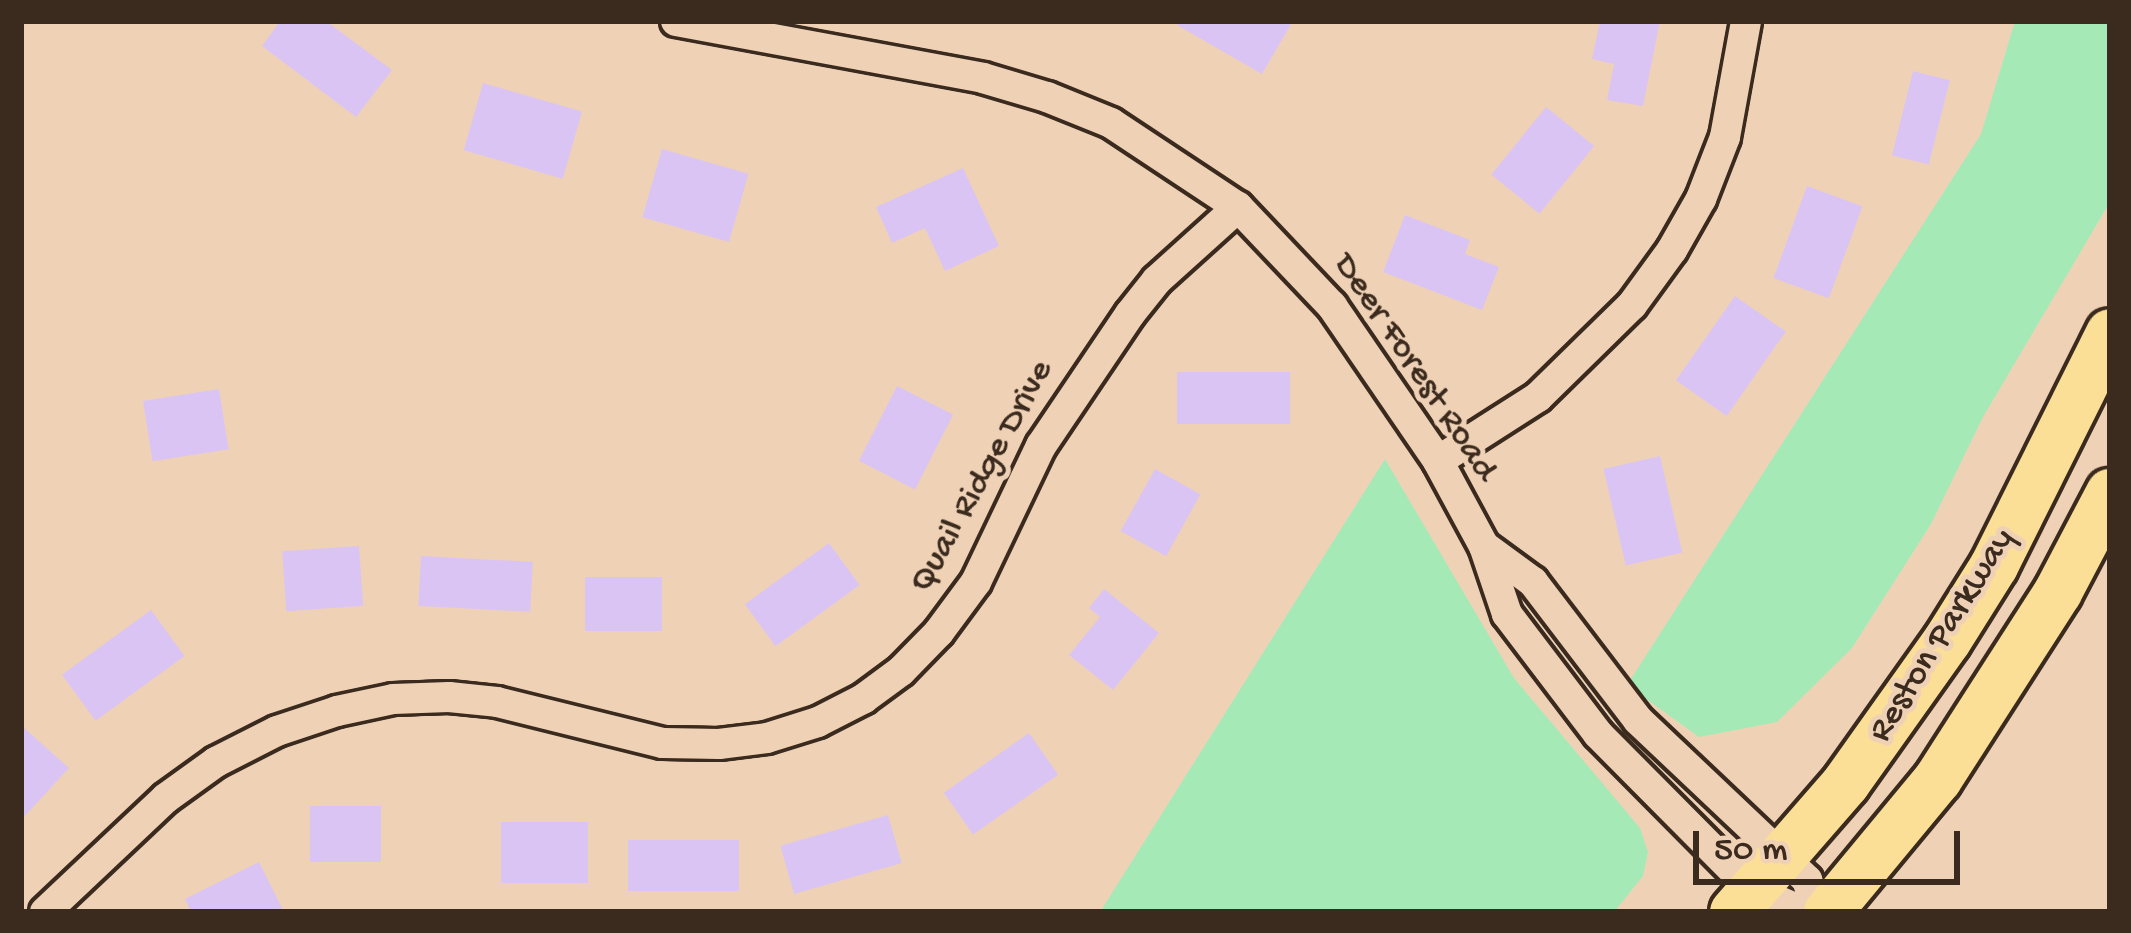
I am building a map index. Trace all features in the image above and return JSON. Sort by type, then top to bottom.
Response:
[{"type":"main road","name":"Reston Parkway","points":[[1756,887],[1900,713],[1947,641],[1994,566],[2110,333]]},
{"type":"main road","name":"Reston Parkway","points":[[1828,912],[1939,779],[2058,592],[2110,493]]},
{"type":"street","name":"Deer Forest Road","points":[[676,21],[983,79],[1047,97],[1111,123],[1238,207],[1332,306],[1438,460],[1484,546],[1508,614],[1538,659],[1655,797],[1756,887],[1804,912]]},
{"type":"street","points":[[1438,460],[1538,397],[1632,304],[1672,250],[1701,199],[1725,137],[1746,21]]},
{"type":"street","name":"Quail Ridge Drive","points":[[45,912],[166,798],[216,762],[277,731],[337,711],[394,699],[449,697],[496,702],[663,743],[719,744],[767,738],[863,699],[901,671],[939,632],[976,582],[1041,446],[1130,314],[1157,280],[1238,207]]},
{"type":"street","name":"Deer Forest Road","points":[[1484,546],[1533,582],[1756,887]]},
{"type":"street","name":"Deer Forest Road","points":[[1756,887],[1808,880],[1818,912]]},
{"type":"green space","points":[[2015,21],[2110,21],[2110,202],[1983,417],[1931,524],[1852,648],[1777,722],[1699,737],[1627,685],[1981,134]]},
{"type":"green space","points":[[1385,459],[1514,678],[1640,828],[1648,852],[1643,876],[1614,912],[1100,912]]},
{"type":"building","points":[[280,21],[326,21],[392,70],[356,117],[262,46]]},
{"type":"building","points":[[1179,21],[1293,21],[1262,74],[1177,25]]},
{"type":"building","points":[[1600,21],[1660,21],[1643,106],[1607,100],[1614,64],[1592,59]]},
{"type":"building","points":[[1913,71],[1950,80],[1929,165],[1892,155]]},
{"type":"building","points":[[483,83],[582,111],[563,179],[464,150]]},
{"type":"building","points":[[1546,107],[1594,146],[1539,214],[1491,175]]},
{"type":"building","points":[[662,149],[749,174],[729,242],[642,217]]},
{"type":"building","points":[[963,168],[999,246],[945,271],[925,228],[892,243],[876,207]]},
{"type":"building","points":[[1807,186],[1862,206],[1829,298],[1773,278]]},
{"type":"building","points":[[1405,215],[1470,240],[1465,254],[1499,267],[1482,310],[1383,272]]},
{"type":"building","points":[[1735,296],[1786,332],[1727,416],[1676,380]]},
{"type":"building","points":[[1177,372],[1290,372],[1290,424],[1177,424]]},
{"type":"building","points":[[897,386],[953,415],[915,489],[859,461]]},
{"type":"building","points":[[219,389],[229,449],[152,461],[143,401]]},
{"type":"building","points":[[1660,456],[1682,552],[1626,566],[1603,469]]},
{"type":"building","points":[[1155,469],[1200,494],[1166,556],[1121,531]]},
{"type":"building","points":[[829,543],[860,585],[775,646],[745,604]]},
{"type":"building","points":[[359,546],[363,606],[286,611],[282,551]]},
{"type":"building","points":[[421,556],[533,562],[530,612],[418,606]]},
{"type":"building","points":[[585,577],[662,577],[662,631],[585,631]]},
{"type":"building","points":[[1104,589],[1159,633],[1113,690],[1069,655],[1100,617],[1089,608]]},
{"type":"building","points":[[151,610],[185,656],[96,721],[62,675]]},
{"type":"building","points":[[21,729],[69,768],[21,820]]},
{"type":"building","points":[[1029,733],[1058,775],[973,834],[944,793]]},
{"type":"building","points":[[310,806],[381,806],[381,862],[310,862]]},
{"type":"building","points":[[888,815],[902,863],[794,894],[780,846]]},
{"type":"building","points":[[501,822],[588,822],[588,883],[501,883]]},
{"type":"building","points":[[628,840],[739,840],[739,891],[628,891]]},
{"type":"building","points":[[259,862],[284,912],[191,912],[185,899]]}]
